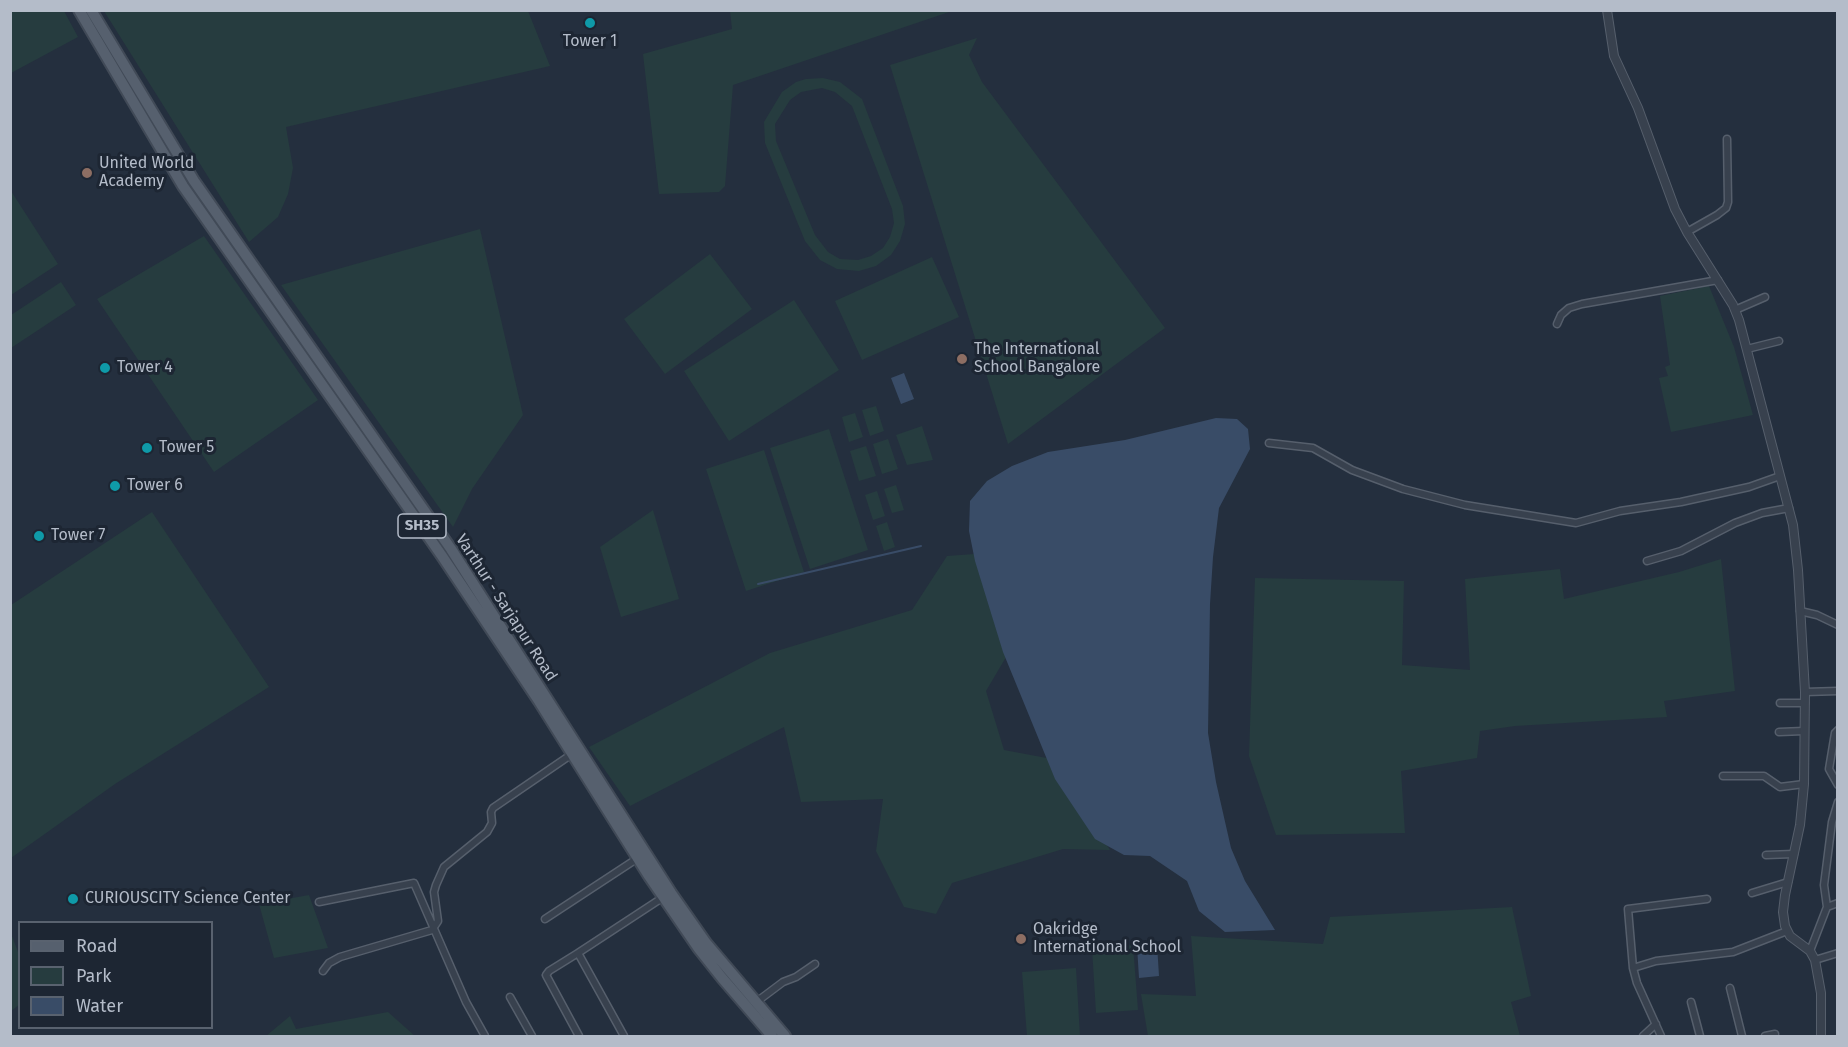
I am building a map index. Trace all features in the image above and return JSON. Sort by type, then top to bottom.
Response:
[{"type":"main road","name":"Varthur - Sarjapur Road","points":[[79,10],[183,186],[442,556],[638,858],[667,895]]},
{"type":"main road","name":"Varthur - Sarjapur Road","points":[[91,10],[194,181],[451,549],[699,949],[752,1006],[785,1036]]},
{"type":"main road","name":"Varthur - Sarjapur Road","points":[[752,1006],[772,1036]]},
{"type":"street","points":[[1606,10],[1614,56],[1638,108],[1675,209],[1735,310],[1789,508],[1795,538],[1805,692],[1804,784],[1800,825],[1784,905],[1787,931],[1798,943],[1810,951],[1815,960],[1821,993],[1821,1036]]},
{"type":"street","points":[[1687,232],[1726,208],[1728,202],[1727,139]]},
{"type":"street","points":[[1557,324],[1561,315],[1569,308],[1582,304],[1718,280]]},
{"type":"street","points":[[1735,310],[1765,297]]},
{"type":"street","points":[[1747,349],[1779,341]]},
{"type":"street","points":[[1269,442],[1313,448],[1352,470],[1402,489],[1465,505],[1576,523],[1620,511],[1681,502],[1749,487],[1780,476]]},
{"type":"street","points":[[1647,561],[1681,551],[1735,523],[1762,513],[1789,508]]},
{"type":"street","points":[[1800,611],[1817,615],[1838,625]]},
{"type":"street","points":[[1805,692],[1838,691]]},
{"type":"street","points":[[1780,703],[1805,703]]},
{"type":"street","points":[[1838,730],[1835,733],[1829,769],[1838,785]]},
{"type":"street","points":[[1779,732],[1804,731]]},
{"type":"street","points":[[324,971],[330,963],[340,957],[426,933],[434,928],[438,917],[436,885],[444,867],[487,832],[492,823],[490,815],[493,808],[572,754]]},
{"type":"street","points":[[1723,776],[1764,776],[1780,787],[1804,784]]},
{"type":"street","points":[[1810,951],[1827,907],[1824,885],[1832,822],[1838,802]]},
{"type":"street","points":[[1766,855],[1794,854]]},
{"type":"street","points":[[545,919],[638,858]]},
{"type":"street","points":[[1752,893],[1788,882]]},
{"type":"street","points":[[319,902],[414,883],[466,1002],[485,1036]]},
{"type":"street","points":[[579,1036],[546,975],[667,895]]},
{"type":"street","points":[[1661,1036],[1637,983],[1633,968],[1629,908],[1707,898]]},
{"type":"street","points":[[1827,907],[1838,903]]},
{"type":"street","points":[[1633,968],[1656,961],[1733,952],[1787,931]]},
{"type":"street","points":[[578,953],[624,1036]]},
{"type":"street","points":[[1815,960],[1838,953]]},
{"type":"street","points":[[752,1006],[783,982],[815,964]]},
{"type":"street","points":[[1730,988],[1742,1036]]},
{"type":"street","points":[[510,997],[532,1036]]},
{"type":"street","points":[[1691,1002],[1700,1036]]},
{"type":"street","points":[[1643,1036],[1656,1024]]},
{"type":"street","points":[[1765,1036],[1776,1034]]},
{"type":"green space","points":[[11,10],[64,11],[78,37],[11,73]]},
{"type":"green space","points":[[730,10],[952,11],[733,85],[725,186],[719,192],[659,194],[643,54],[732,29]]},
{"type":"green space","points":[[104,11],[528,11],[550,66],[286,127],[293,168],[288,194],[278,217],[249,242]]},
{"type":"green space","points":[[977,38],[969,55],[982,82],[1165,328],[1008,444],[890,65]]},
{"type":"green space","points":[[823,78],[840,82],[862,99],[903,206],[905,224],[900,241],[891,255],[876,266],[859,271],[837,269],[820,260],[805,241],[765,143],[764,122],[782,92],[796,82]],"holes":[[[822,88],[835,92],[852,106],[892,209],[894,223],[890,237],[883,248],[871,256],[858,260],[840,259],[828,252],[815,235],[776,141],[775,124],[790,100],[801,92]]]},
{"type":"green space","points":[[11,191],[58,264],[10,295]]},
{"type":"green space","points":[[480,229],[523,415],[472,489],[453,527],[281,285]]},
{"type":"green space","points":[[204,236],[318,400],[214,472],[97,299]]},
{"type":"green space","points":[[710,254],[752,309],[665,374],[624,319]]},
{"type":"green space","points":[[932,257],[959,317],[862,360],[835,301]]},
{"type":"green space","points":[[61,282],[76,305],[11,348],[11,315]]},
{"type":"green space","points":[[1709,286],[1734,347],[1753,415],[1671,432],[1659,378],[1668,376],[1665,367],[1670,365],[1660,296]]},
{"type":"green space","points":[[794,300],[839,370],[729,441],[684,371]]},
{"type":"green space","points":[[876,406],[884,431],[870,436],[862,410]]},
{"type":"green space","points":[[855,413],[863,437],[849,442],[842,417]]},
{"type":"green space","points":[[922,426],[933,460],[907,465],[896,435]]},
{"type":"green space","points":[[829,429],[868,550],[810,569],[770,448]]},
{"type":"green space","points":[[888,439],[898,469],[882,474],[873,444]]},
{"type":"green space","points":[[866,446],[876,476],[859,481],[850,451]]},
{"type":"green space","points":[[764,450],[804,572],[746,591],[706,469]]},
{"type":"green space","points":[[896,485],[904,510],[892,513],[884,489]]},
{"type":"green space","points":[[877,491],[885,516],[873,520],[865,495]]},
{"type":"green space","points":[[653,510],[679,599],[621,617],[600,547]]},
{"type":"green space","points":[[152,512],[269,687],[115,784],[11,858],[11,605]]},
{"type":"green space","points":[[887,522],[895,547],[884,551],[876,526]]},
{"type":"green space","points":[[988,553],[1025,625],[986,691],[1004,750],[1052,759],[1110,850],[1063,849],[952,883],[936,914],[904,907],[876,851],[883,799],[801,802],[784,727],[630,806],[589,747],[770,653],[912,610],[947,556]]},
{"type":"green space","points":[[1721,559],[1735,691],[1664,701],[1667,717],[1515,726],[1480,731],[1477,758],[1401,771],[1405,833],[1276,835],[1249,756],[1255,578],[1404,581],[1402,665],[1470,670],[1465,579],[1560,569],[1564,599],[1679,572]]},
{"type":"green space","points":[[309,895],[328,948],[274,958],[259,904]]},
{"type":"green space","points":[[1512,907],[1531,996],[1511,1002],[1520,1036],[1148,1036],[1141,994],[1196,996],[1191,936],[1323,944],[1330,917]]},
{"type":"green space","points":[[10,931],[18,952],[18,1006],[11,1011]]},
{"type":"green space","points":[[1133,945],[1138,1010],[1096,1013],[1092,948]]},
{"type":"green space","points":[[1076,968],[1080,1036],[1027,1036],[1022,972]]},
{"type":"green space","points":[[388,1012],[415,1036],[266,1036],[290,1016],[296,1029]]},
{"type":"water","points":[[904,373],[914,399],[901,404],[891,378]]},
{"type":"water","points":[[1216,418],[1237,419],[1248,429],[1250,449],[1219,508],[1210,604],[1208,733],[1231,848],[1245,881],[1275,930],[1225,932],[1199,911],[1187,881],[1150,856],[1124,855],[1095,839],[1055,779],[1003,652],[975,561],[969,531],[970,501],[987,481],[1012,466],[1048,452],[1125,440]]},
{"type":"water","points":[[1157,944],[1159,976],[1139,978],[1137,946]]},
{"type":"waterway","points":[[758,584],[921,546]]},
{"type":"place","name":"Tower 1","points":[[590,23]]},
{"type":"place","name":"United World Academy","points":[[87,173]]},
{"type":"place","name":"The International School Bangalore","points":[[962,359]]},
{"type":"place","name":"Tower 4","points":[[105,368]]},
{"type":"place","name":"Tower 5","points":[[147,448]]},
{"type":"place","name":"Tower 6","points":[[115,486]]},
{"type":"place","name":"Tower 7","points":[[39,536]]},
{"type":"place","name":"CURIOUSCITY Science Center","points":[[73,899]]},
{"type":"place","name":"Oakridge International School","points":[[1021,939]]}]
